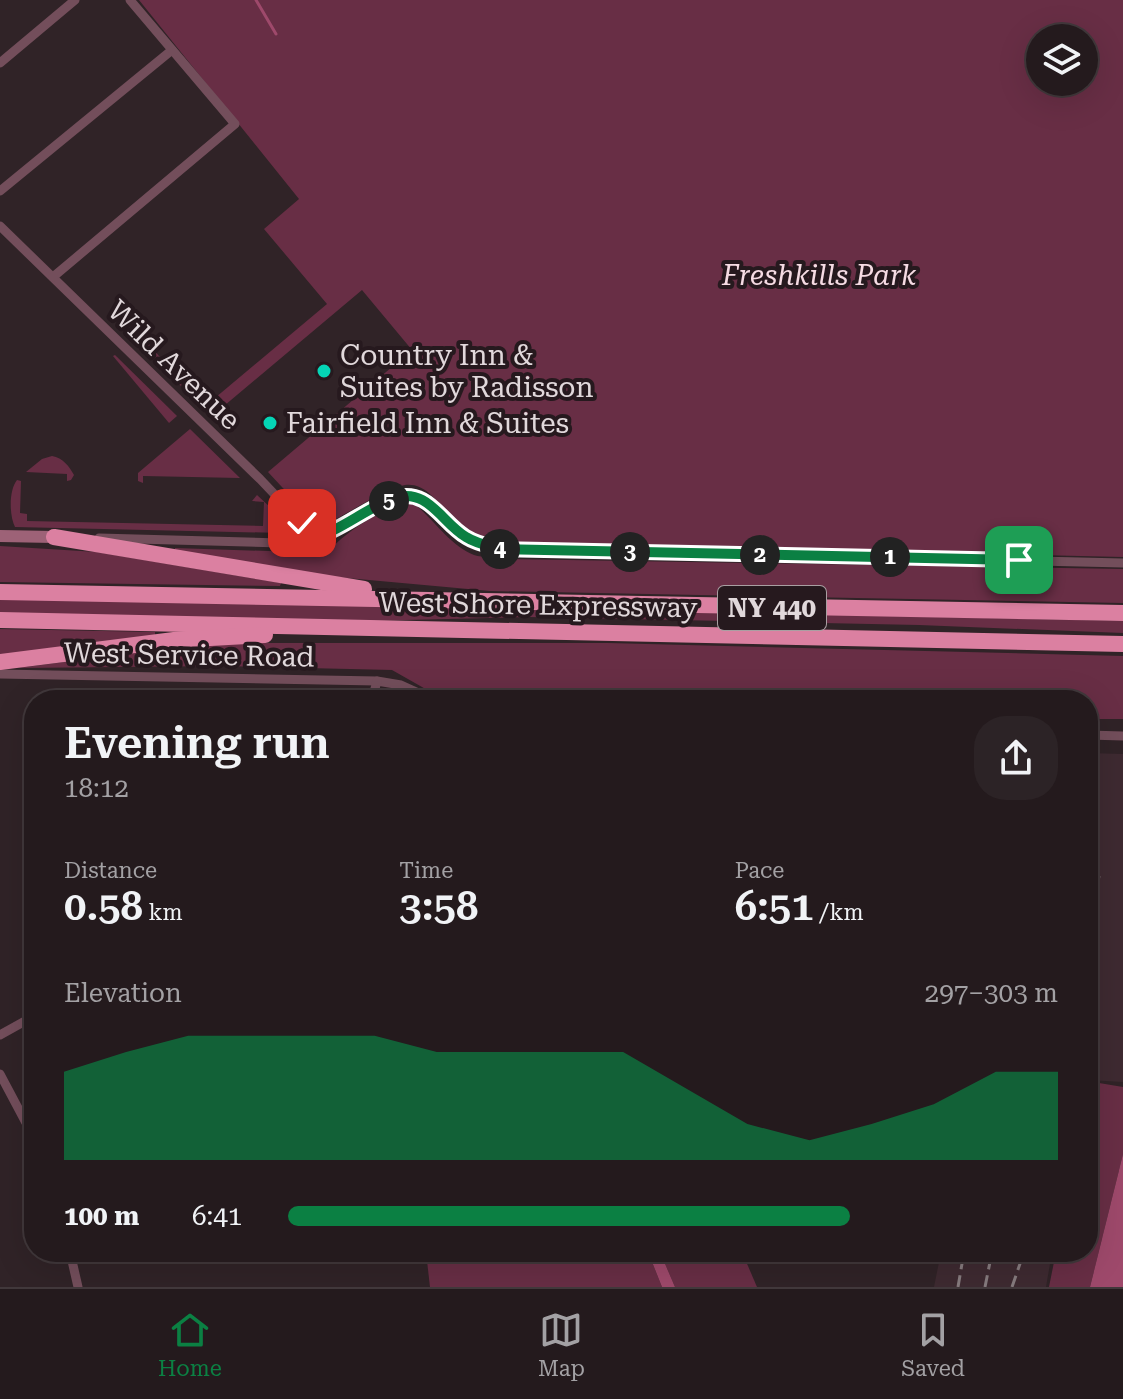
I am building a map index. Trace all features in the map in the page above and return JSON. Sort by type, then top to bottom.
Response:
[{"type":"highway","points":[[54,537],[386,592],[421,601]]},
{"type":"highway","name":"West Shore Expressway","points":[[0,592],[1123,613]]},
{"type":"highway","name":"West Shore Expressway","points":[[0,620],[1123,644]]},
{"type":"highway","points":[[0,662],[174,640],[486,629]]},
{"type":"main road","points":[[0,536],[54,537]]},
{"type":"street","points":[[0,63],[75,0]]},
{"type":"street","points":[[53,277],[235,124],[130,0]]},
{"type":"street","points":[[0,191],[172,50]]},
{"type":"street","name":"Wild Avenue","points":[[0,226],[260,479],[316,538]]},
{"type":"street","points":[[54,537],[281,543],[331,533],[391,499],[417,496],[465,537],[501,549],[1123,563]]},
{"type":"street","name":"West Service Road","points":[[0,674],[381,682],[412,690]]},
{"type":"street","points":[[377,690],[381,682]]},
{"type":"street","points":[[1098,735],[1123,736]]},
{"type":"street","points":[[0,1035],[24,1022]]},
{"type":"street","points":[[0,1074],[24,1119]]},
{"type":"street","points":[[72,1262],[78,1287]]},
{"type":"shaded area","points":[[1098,753],[1123,754],[1123,1082],[1098,1081]]},
{"type":"shaded area","points":[[1123,1154],[1123,1287],[1090,1287]]},
{"type":"shaded area","points":[[652,1262],[664,1262],[675,1287],[662,1287]]},
{"type":"shaded area","points":[[939,1262],[1050,1262],[1046,1287],[934,1287]]},
{"type":"green space","name":"Freshkills Park","points":[[139,0],[1123,0],[1123,557],[497,542],[467,531],[434,498],[414,485],[387,492],[320,528],[268,472],[412,350],[362,290],[212,416],[203,408],[327,304],[264,229],[299,199]]},
{"type":"green space","points":[[140,333],[182,384],[182,387],[133,339]]},
{"type":"green space","points":[[115,355],[177,416],[169,423]]},
{"type":"green space","points":[[190,429],[240,478],[143,476],[143,483],[138,481],[138,473]]},
{"type":"green space","points":[[52,456],[68,466],[74,475],[71,480],[67,481],[67,474],[26,472],[42,459]]},
{"type":"green space","points":[[17,480],[21,481],[20,513],[27,514],[27,521],[263,526],[264,502],[252,501],[257,495],[285,521],[288,527],[282,533],[15,527],[11,503]]},
{"type":"green space","points":[[412,502],[457,545],[481,557],[1123,569],[1123,603],[490,591],[336,577],[175,552],[175,548],[326,553],[365,522],[387,510]]},
{"type":"green space","points":[[0,546],[97,552],[281,583],[280,586],[0,582]]},
{"type":"green space","points":[[0,597],[1123,621],[1123,633],[919,625],[529,617],[364,621],[0,613]]},
{"type":"green space","points":[[0,629],[155,632],[155,636],[0,656]]},
{"type":"green space","points":[[608,643],[1123,656],[1123,719],[1098,719],[1098,690],[427,690],[392,670],[221,666],[18,668],[195,645]]},
{"type":"green space","points":[[1099,1083],[1123,1087],[1123,1154],[1098,1255]]},
{"type":"green space","points":[[427,1262],[652,1262],[662,1287],[430,1287]]},
{"type":"green space","points":[[664,1262],[746,1262],[757,1287],[675,1287]]},
{"type":"green space","points":[[1054,1262],[1096,1262],[1090,1287],[1049,1287]]},
{"type":"waterway","points":[[256,0],[276,34]]},
{"type":"railway","points":[[1098,881],[1099,876]]},
{"type":"railway","points":[[958,1287],[962,1262]]},
{"type":"railway","points":[[985,1287],[990,1262]]},
{"type":"railway","points":[[1012,1287],[1021,1262]]},
{"type":"place","name":"Country Inn & Suites by Radisson","points":[[324,371]]},
{"type":"place","name":"Fairfield Inn & Suites","points":[[270,423]]},
{"type":"route","points":[[302,523],[316,538],[331,533],[391,499],[417,496],[465,537],[501,549],[1019,560]]}]
